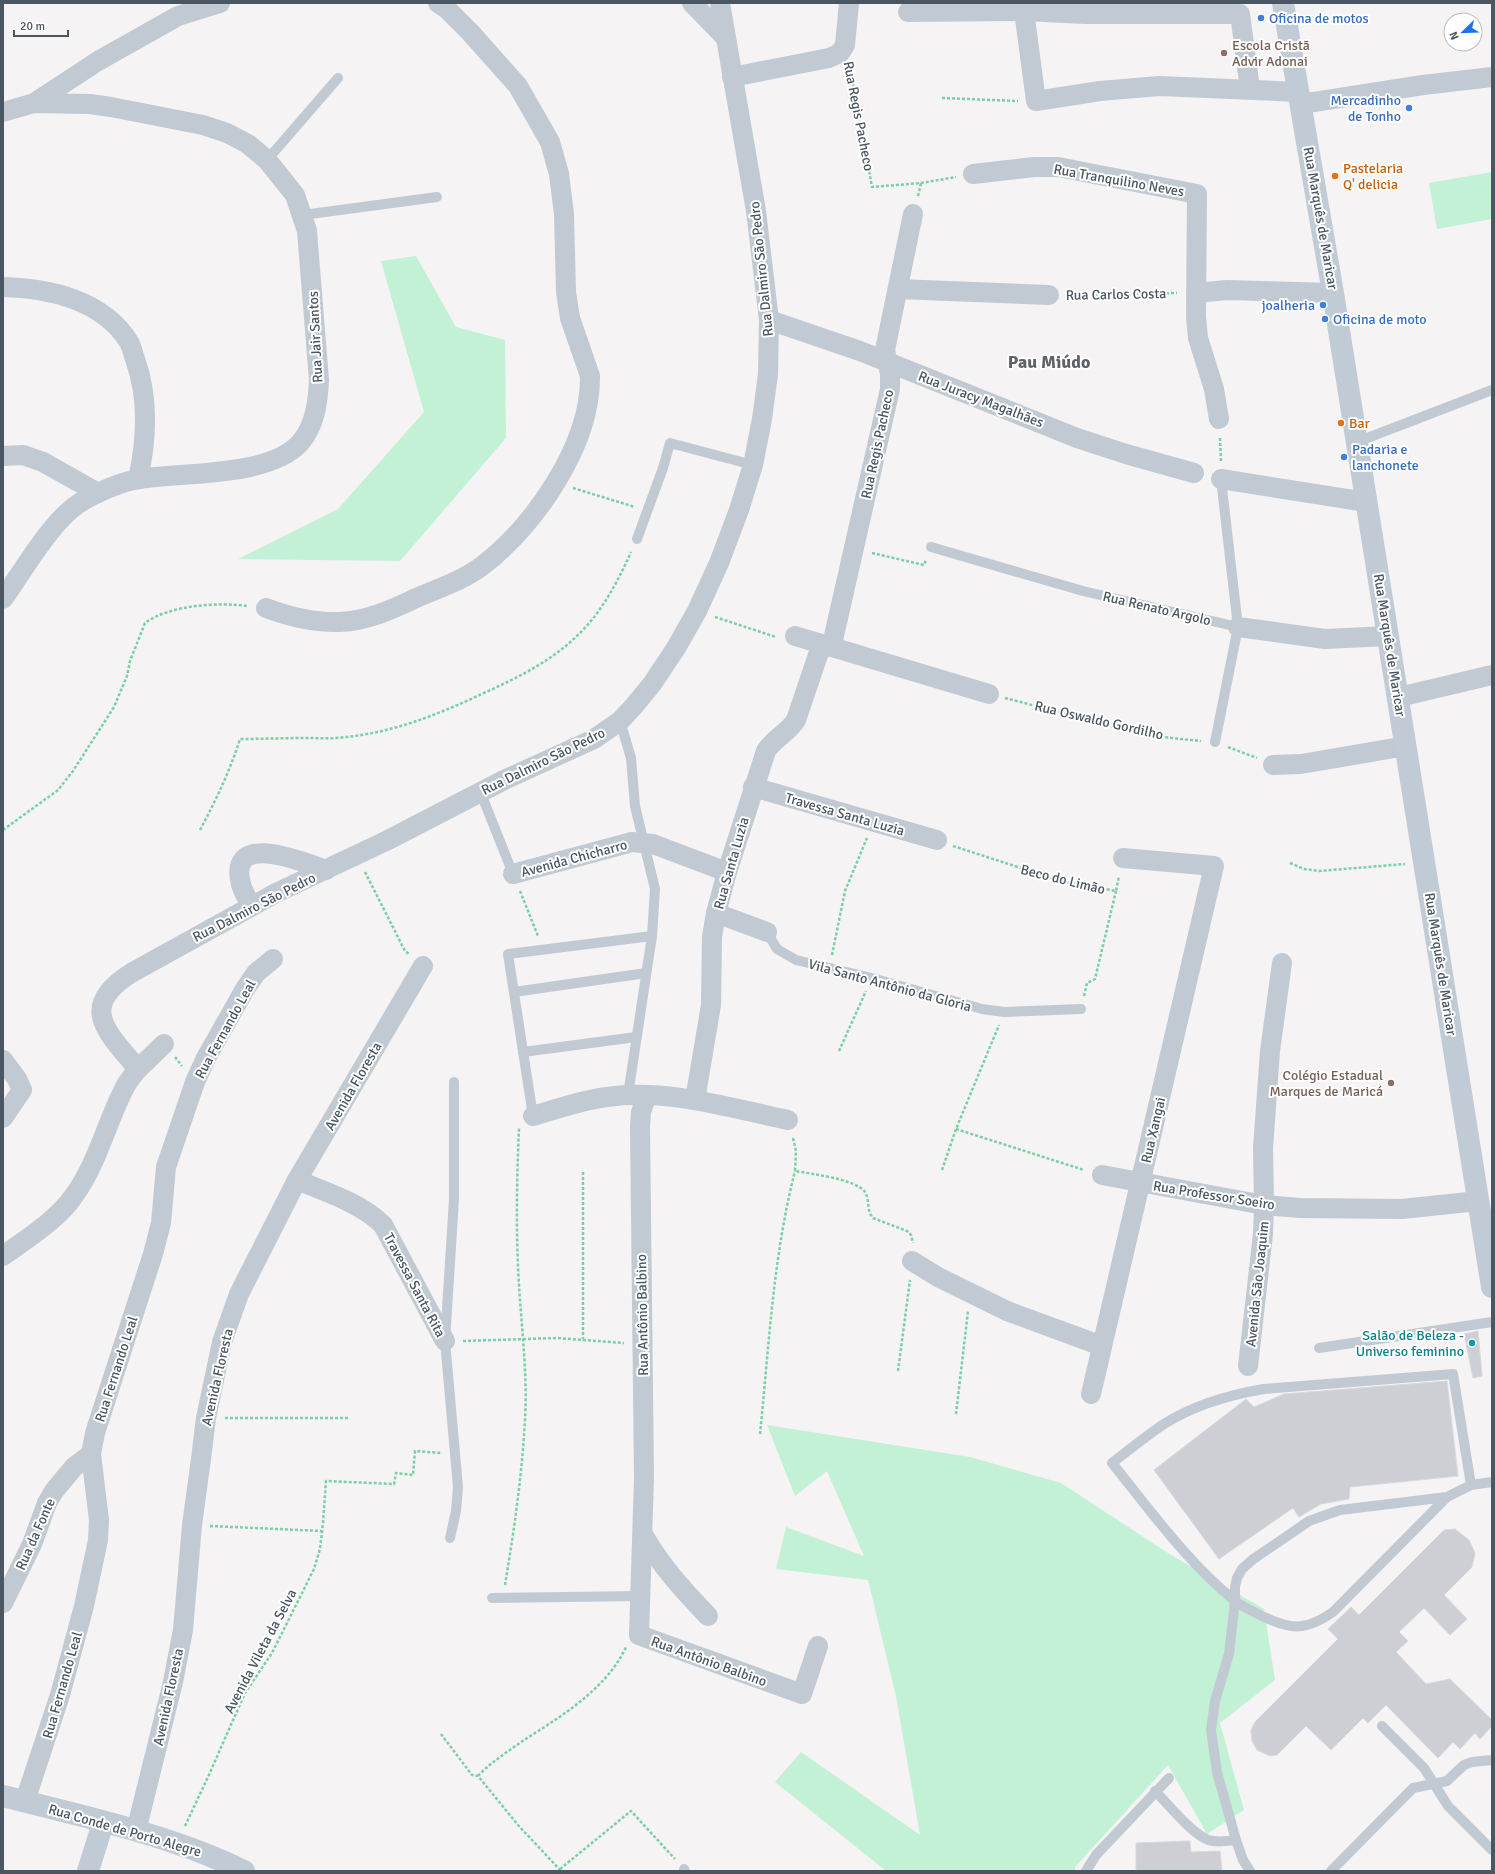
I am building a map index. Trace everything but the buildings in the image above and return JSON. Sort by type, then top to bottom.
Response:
[{"type":"main road","name":"Rua Marquês de Maricar","points":[[1283,3],[1334,293],[1366,502],[1399,697],[1492,1287]]},
{"type":"main road","name":"Rua Conde de Porto Alegre","points":[[10,1801],[136,1832],[220,1859],[244,1871]]},
{"type":"main road","points":[[88,1871],[103,1823]]},
{"type":"street","points":[[34,104],[98,61],[178,16],[220,3]]},
{"type":"street","points":[[266,608],[288,616],[322,622],[341,622],[384,613],[454,582],[482,566],[512,539],[557,482],[575,448],[584,416],[590,386],[590,376],[570,318],[566,292],[564,214],[559,174],[550,142],[518,86],[470,32],[438,3]]},
{"type":"street","points":[[692,3],[725,37]]},
{"type":"street","name":"Rua Dalmiro São Pedro","points":[[138,1069],[112,1039],[104,1026],[101,1010],[103,998],[120,980],[252,906],[357,855],[480,792],[594,739],[620,721],[652,684],[697,611],[719,563],[753,465],[762,419],[768,374],[769,320],[749,164],[732,77],[720,3]]},
{"type":"street","points":[[732,77],[829,58],[840,53],[845,44],[849,3]]},
{"type":"street","points":[[1024,11],[1036,101],[1144,86],[1250,89],[1300,98],[1492,77]]},
{"type":"street","points":[[908,12],[1024,11],[1085,14],[1240,14],[1250,89]]},
{"type":"street","name":"Rua Jair Santos","points":[[3,112],[34,104],[97,105],[204,125],[248,144],[267,160],[295,195],[302,214],[310,252],[319,380],[318,403],[311,425],[300,443],[283,455],[263,464],[244,469],[138,479],[98,494],[78,504],[63,516],[3,599]]},
{"type":"street","name":"Rua Tranquilino Neves","points":[[973,174],[1034,167],[1058,167],[1197,194],[1196,293]]},
{"type":"street","name":"Rua Regis Pacheco","points":[[826,646],[832,640],[890,389],[890,374],[885,350],[914,214]]},
{"type":"street","points":[[3,287],[49,292],[76,300],[99,312],[116,325],[129,342],[138,368],[144,397],[145,427],[143,456],[138,479]]},
{"type":"street","name":"Rua Carlos Costa","points":[[898,289],[1050,295]]},
{"type":"street","points":[[1219,419],[1214,389],[1198,338],[1196,293],[1227,290],[1334,293]]},
{"type":"street","name":"Rua Juracy Magalhães","points":[[769,320],[854,348],[1078,438],[1126,454],[1194,473]]},
{"type":"street","points":[[3,456],[23,456],[43,462],[98,494]]},
{"type":"street","points":[[1222,479],[1366,502]]},
{"type":"street","name":"Rua Renato Argolo","points":[[1238,627],[1324,639],[1388,636]]},
{"type":"street","points":[[795,636],[989,694]]},
{"type":"street","name":"Rua Santa Luzia","points":[[695,1100],[711,1005],[712,937],[716,913],[727,872],[766,750],[770,744],[791,728],[796,720],[819,652],[826,646]]},
{"type":"street","points":[[1399,697],[1492,675]]},
{"type":"street","points":[[1273,765],[1301,764],[1406,746]]},
{"type":"street","name":"Travessa Santa Luzia","points":[[753,787],[938,840]]},
{"type":"street","name":"Avenida Chicharro","points":[[513,874],[632,842],[654,844],[727,872]]},
{"type":"street","points":[[252,906],[241,885],[239,871],[242,861],[252,854],[264,852],[278,855],[326,870]]},
{"type":"street","name":"Rua Xangai","points":[[1091,1394],[1214,866],[1123,858]]},
{"type":"street","name":"Vila Santo Antônio da Gloria","points":[[716,913],[767,932]]},
{"type":"street","name":"Rua Fernando Leal","points":[[10,1801],[60,1695],[84,1606],[98,1540],[99,1520],[92,1454],[95,1433],[158,1238],[164,1202],[166,1167],[195,1082],[206,1058],[245,989],[256,973],[273,959]]},
{"type":"street","name":"Avenida São Joaquim","points":[[1248,1366],[1263,1234],[1264,1205],[1262,1148],[1268,1073],[1282,963]]},
{"type":"street","name":"Avenida Floresta","points":[[136,1832],[169,1696],[183,1630],[192,1525],[206,1418],[222,1342],[239,1294],[297,1180],[423,966]]},
{"type":"street","points":[[3,1256],[35,1233],[73,1199],[82,1184],[103,1140],[124,1088],[138,1069],[164,1044]]},
{"type":"street","points":[[3,1060],[22,1085],[20,1095],[3,1118]]},
{"type":"street","points":[[533,1116],[590,1100],[638,1095],[695,1100],[788,1120]]},
{"type":"street","name":"Rua Antônio Balbino","points":[[638,1095],[642,1112],[640,1127],[644,1536],[639,1635],[802,1694],[818,1646]]},
{"type":"street","name":"Rua Professor Soeiro","points":[[1102,1175],[1264,1205],[1300,1208],[1402,1208],[1478,1201]]},
{"type":"street","name":"Travessa Santa Rita","points":[[297,1180],[370,1214],[383,1225],[445,1341]]},
{"type":"street","points":[[912,1261],[938,1277],[1007,1311],[1102,1346]]},
{"type":"street","name":"Rua da Fonte","points":[[3,1603],[32,1544],[54,1491],[74,1466],[92,1454]]},
{"type":"street","name":"Rua Antônio Balbino","points":[[644,1536],[654,1554],[665,1569],[708,1616]]},
{"type":"lane","points":[[267,160],[338,78]]},
{"type":"lane","points":[[302,214],[437,197]]},
{"type":"lane","points":[[1357,442],[1492,390]]},
{"type":"lane","points":[[637,539],[648,511],[670,443],[753,465]]},
{"type":"lane","points":[[1214,742],[1238,627],[1222,479]]},
{"type":"lane","name":"Rua Renato Argolo","points":[[931,547],[1084,591],[1238,627]]},
{"type":"lane","points":[[620,721],[631,758],[635,806],[645,842],[655,889],[652,936],[636,1037],[638,1095]]},
{"type":"lane","points":[[480,792],[513,874]]},
{"type":"lane","name":"Vila Santo Antônio da Gloria","points":[[767,932],[777,949],[796,960],[872,978],[982,1009],[1004,1012],[1081,1009]]},
{"type":"lane","points":[[533,1116],[508,954],[652,936]]},
{"type":"lane","points":[[514,992],[646,972]]},
{"type":"lane","points":[[523,1052],[636,1037]]},
{"type":"lane","points":[[445,1341],[454,1199],[454,1082]]},
{"type":"lane","points":[[1319,1348],[1492,1322]]},
{"type":"lane","name":"Travessa Santa Rita","points":[[445,1341],[458,1487],[456,1511],[450,1538]]},
{"type":"lane","points":[[1471,1485],[1453,1374],[1264,1389],[1230,1396],[1187,1412],[1163,1425],[1112,1463],[1196,1566],[1215,1584],[1242,1606],[1286,1626],[1300,1627],[1313,1624],[1333,1612],[1447,1497],[1471,1485],[1492,1482]]},
{"type":"lane","points":[[1250,1871],[1243,1860],[1236,1840],[1217,1772],[1211,1730],[1215,1701],[1229,1654],[1234,1624],[1235,1587],[1237,1578],[1242,1569],[1252,1560],[1309,1521],[1340,1510],[1447,1497]]},
{"type":"lane","points":[[492,1598],[641,1596]]},
{"type":"lane","points":[[1382,1726],[1424,1768],[1448,1806],[1492,1850]]},
{"type":"lane","points":[[1331,1871],[1413,1788],[1447,1782],[1464,1765],[1468,1763],[1492,1760]]},
{"type":"lane","points":[[1086,1871],[1096,1855],[1169,1778]]},
{"type":"lane","points":[[1155,1792],[1198,1834],[1209,1840],[1221,1842],[1236,1840]]},
{"type":"path","name":"Rua Regis Pacheco","points":[[845,44],[872,187],[921,183],[973,174]]},
{"type":"path","points":[[942,98],[1036,101]]},
{"type":"path","name":"Rua Carlos Costa","points":[[1050,295],[1196,293]]},
{"type":"path","points":[[1219,419],[1222,479]]},
{"type":"path","points":[[557,482],[596,496],[648,511]]},
{"type":"path","points":[[200,830],[232,767],[240,739],[346,737],[409,725],[439,714],[528,673],[553,657],[580,633],[601,608],[621,574],[637,539]]},
{"type":"path","points":[[854,548],[924,565],[931,547]]},
{"type":"path","points":[[3,830],[58,790],[73,771],[114,707],[127,676],[130,662],[145,623],[165,612],[197,607],[235,604],[266,608]]},
{"type":"path","points":[[697,611],[793,643],[795,636]]},
{"type":"path","name":"Rua Oswaldo Gordilho","points":[[989,694],[1149,734],[1214,742],[1273,765]]},
{"type":"path","points":[[829,968],[845,890],[874,822]]},
{"type":"path","name":"Beco do Limão","points":[[938,840],[1061,881],[1116,891],[1123,858]]},
{"type":"path","points":[[357,855],[405,951],[423,966]]},
{"type":"path","points":[[1290,863],[1304,869],[1319,871],[1425,862]]},
{"type":"path","points":[[513,874],[544,949]]},
{"type":"path","points":[[1081,1009],[1088,983],[1094,979],[1116,891]]},
{"type":"path","points":[[839,1051],[872,978]]},
{"type":"path","points":[[942,1170],[956,1129],[1004,1012]]},
{"type":"path","points":[[164,1044],[195,1082]]},
{"type":"path","points":[[503,1597],[516,1512],[525,1420],[523,1338],[516,1212],[519,1124],[533,1116]]},
{"type":"path","points":[[760,1434],[777,1264],[785,1210],[795,1171],[796,1151],[788,1120]]},
{"type":"path","points":[[956,1129],[1102,1175]]},
{"type":"path","points":[[795,1171],[841,1180],[861,1187],[867,1195],[868,1210],[873,1218],[905,1229],[910,1235],[913,1244],[912,1261],[898,1371]]},
{"type":"path","points":[[583,1172],[583,1339]]},
{"type":"path","points":[[956,1414],[971,1293]]},
{"type":"path","points":[[445,1341],[523,1338],[583,1339],[604,1342],[643,1344]]},
{"type":"path","points":[[206,1418],[348,1418]]},
{"type":"path","name":"Avenida Vileta da Selva","points":[[176,1844],[208,1777],[245,1693],[272,1653],[310,1579],[320,1549],[326,1482],[394,1484],[396,1473],[413,1475],[415,1451],[455,1454]]},
{"type":"path","points":[[192,1525],[322,1531]]},
{"type":"path","points":[[478,1776],[489,1764],[570,1710],[612,1672],[627,1646],[639,1635]]},
{"type":"path","points":[[441,1734],[472,1775],[478,1776],[518,1826],[561,1870],[631,1811],[684,1870]]},
{"type":"green space","points":[[1492,172],[1492,219],[1437,229],[1429,183]]},
{"type":"green space","points":[[416,256],[456,327],[505,340],[506,438],[400,561],[238,559],[338,509],[424,412],[381,261]]},
{"type":"green space","points":[[767,1425],[970,1457],[1061,1483],[1171,1555],[1264,1609],[1275,1680],[1220,1723],[1244,1810],[1207,1834],[1168,1765],[1075,1867],[1075,1871],[886,1871],[775,1782],[801,1752],[920,1835],[896,1696],[868,1580],[776,1569],[786,1527],[864,1556],[827,1471],[795,1496]]},
{"type":"place","name":"Oficina de motos","points":[[1261,18]]},
{"type":"place","name":"Escola Cristã Advir Adonai","points":[[1224,53]]},
{"type":"place","name":"Mercadinho de Tonho","points":[[1409,108]]},
{"type":"place","name":"Pastelaria Q' delicia","points":[[1335,176]]},
{"type":"place","name":"joalheria","points":[[1323,305]]},
{"type":"place","name":"Oficina de moto","points":[[1325,319]]},
{"type":"place","name":"Bar","points":[[1341,423]]},
{"type":"place","name":"Padaria e lanchonete","points":[[1344,457]]},
{"type":"place","name":"Colégio Estadual Marques de Maricá","points":[[1391,1083]]},
{"type":"place","name":"Salão de Beleza - Universo feminino","points":[[1472,1343]]},
{"type":"district","name":"Pau Miúdo","points":[[1049,362]]}]
